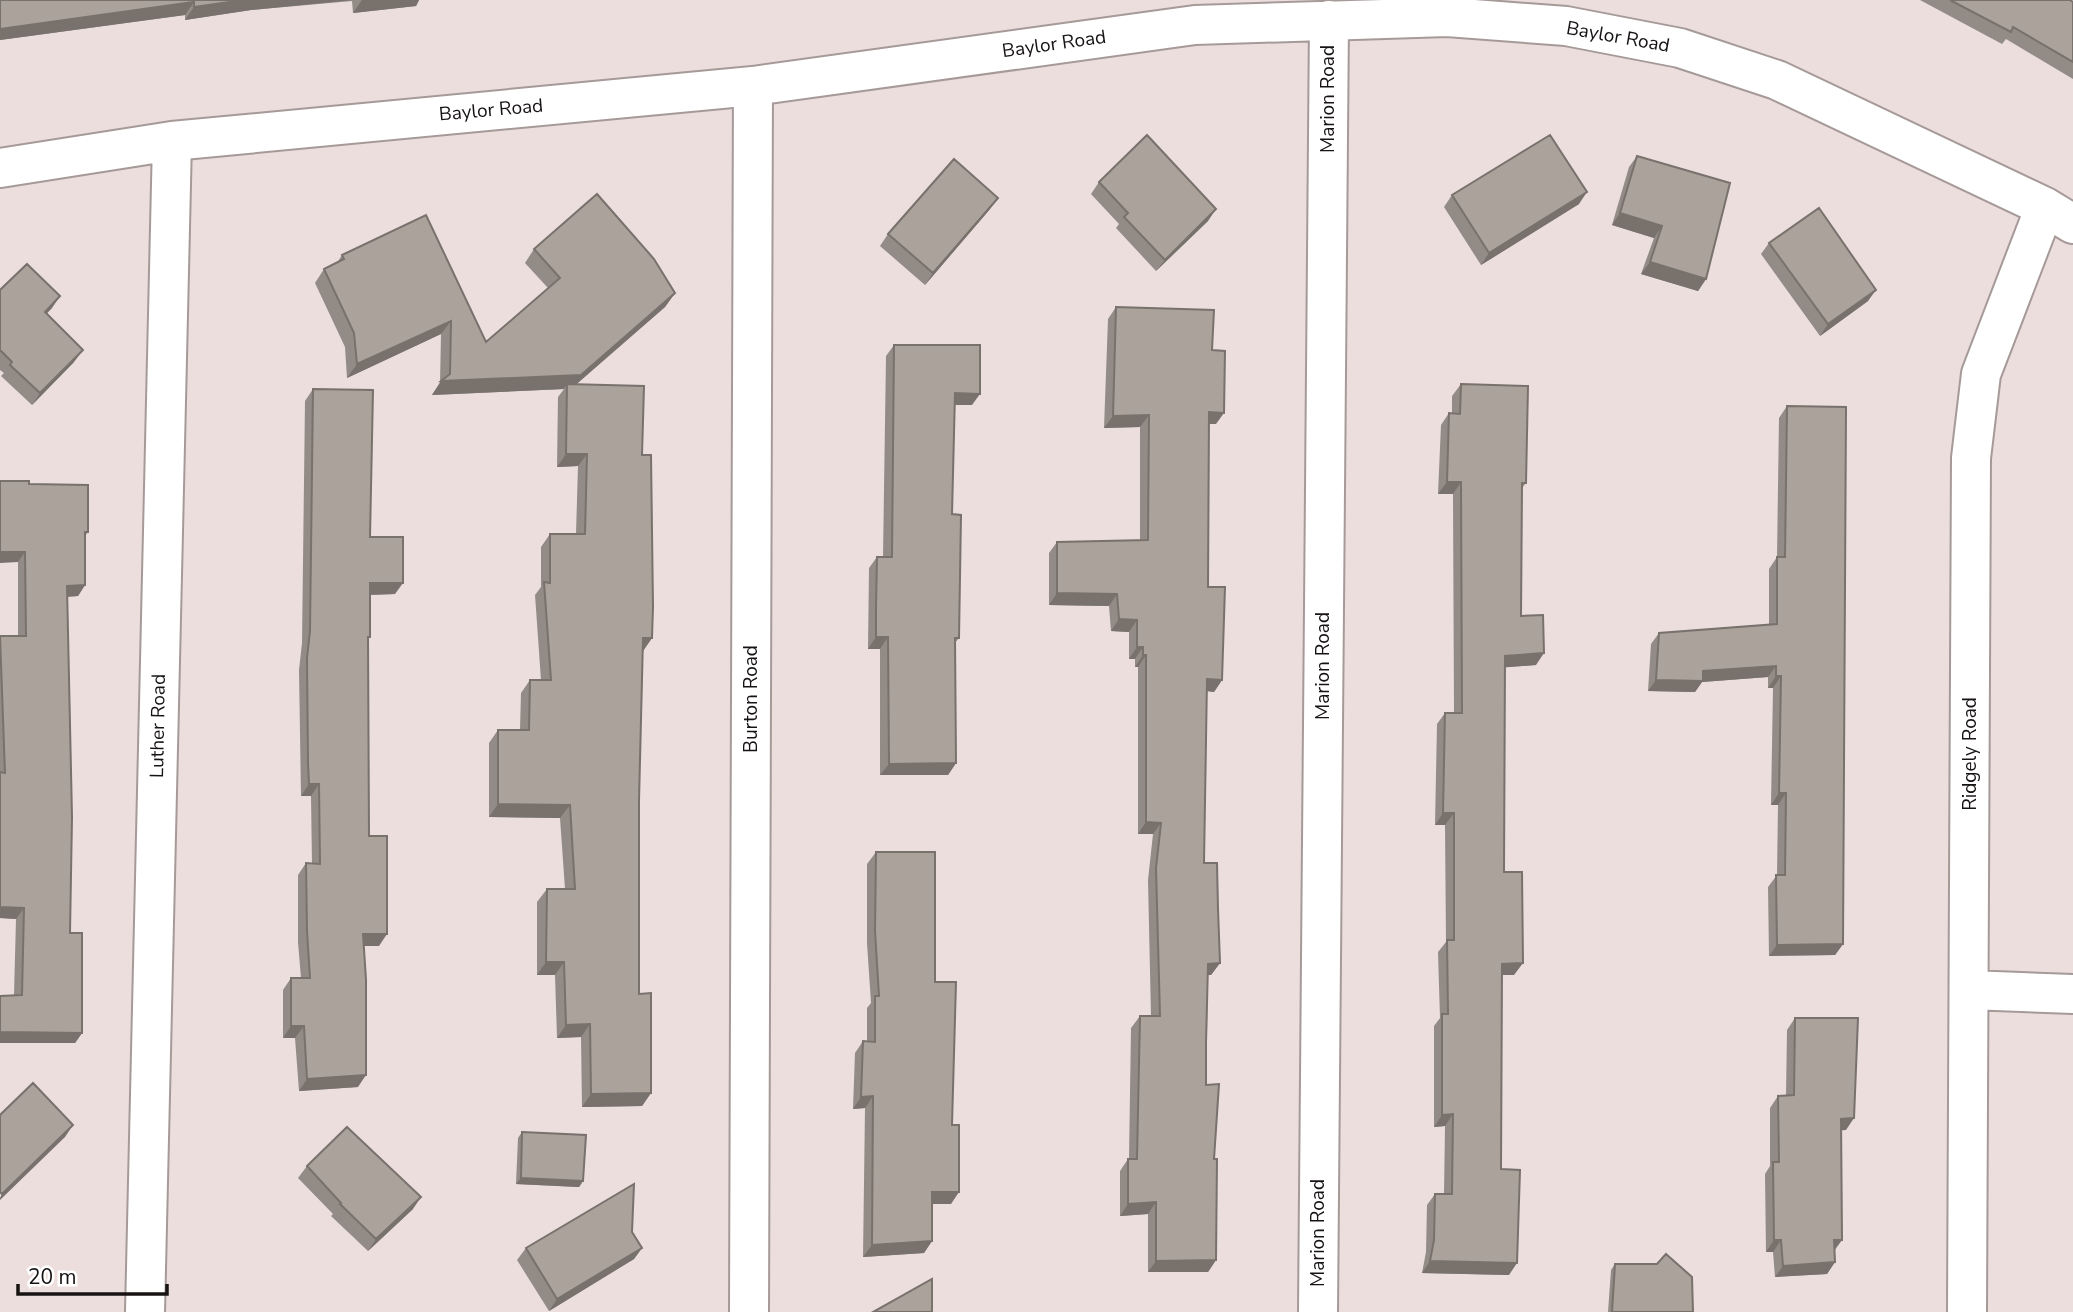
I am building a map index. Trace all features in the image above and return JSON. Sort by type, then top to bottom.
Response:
[{"type":"street","name":"Baylor Road","points":[[0,168],[172,141],[753,86],[1195,25],[1447,17],[1566,26],[1680,48],[1777,80],[2059,216]]},
{"type":"street","name":"Marion Road","points":[[1318,1312],[1329,20]]},
{"type":"street","name":"Burton Road","points":[[749,1312],[753,86]]},
{"type":"street","name":"Luther Road","points":[[145,1312],[172,141]]},
{"type":"street","name":"Ridgely Road","points":[[1966,1312],[1971,458],[1981,374],[2059,216]]},
{"type":"street","points":[[1969,990],[2073,994]]},
{"type":"building","points":[[0,0],[244,0],[194,7],[194,2],[0,29]]},
{"type":"building","points":[[1950,0],[2070,0],[2073,2],[2073,62],[2013,27],[2011,32]]},
{"type":"building","points":[[1147,135],[1216,209],[1165,260],[1124,217],[1128,213],[1099,182]]},
{"type":"building","points":[[1550,135],[1587,192],[1489,253],[1452,195]]},
{"type":"building","points":[[1637,156],[1730,183],[1706,279],[1650,262],[1662,226],[1620,213]]},
{"type":"building","points":[[954,159],[998,198],[933,273],[888,234]]},
{"type":"building","points":[[597,194],[654,259],[675,293],[581,375],[441,381],[450,374],[451,321],[357,364],[354,333],[324,269],[344,259],[342,255],[426,215],[486,342],[560,278],[534,249]]},
{"type":"building","points":[[1819,208],[1876,290],[1828,324],[1769,243]]},
{"type":"building","points":[[27,264],[60,296],[45,312],[83,350],[40,393],[10,365],[12,362],[0,350],[0,290]]},
{"type":"building","points":[[1116,307],[1214,310],[1212,350],[1225,351],[1224,413],[1209,412],[1208,587],[1225,587],[1222,680],[1207,679],[1204,863],[1217,863],[1220,963],[1208,964],[1206,1043],[1206,1085],[1219,1084],[1214,1159],[1217,1159],[1216,1260],[1156,1261],[1156,1202],[1128,1204],[1128,1159],[1137,1159],[1140,1016],[1160,1016],[1156,868],[1161,823],[1146,822],[1146,655],[1143,655],[1143,647],[1137,647],[1137,620],[1119,619],[1117,594],[1057,593],[1057,542],[1148,540],[1149,415],[1113,416]]},
{"type":"building","points":[[894,345],[980,345],[980,394],[955,393],[952,514],[961,515],[959,638],[955,638],[956,763],[889,764],[888,637],[876,637],[876,608],[877,557],[892,557]]},
{"type":"building","points":[[567,384],[644,386],[642,455],[651,455],[653,607],[652,638],[643,638],[639,801],[639,994],[651,993],[651,1093],[591,1094],[590,1024],[566,1025],[564,962],[546,962],[547,889],[575,889],[570,805],[498,804],[498,730],[529,730],[530,680],[551,680],[544,582],[550,583],[550,534],[585,534],[587,454],[566,454]]},
{"type":"building","points":[[1461,384],[1528,386],[1526,483],[1522,483],[1521,616],[1543,615],[1544,653],[1505,656],[1504,872],[1522,872],[1523,963],[1502,964],[1501,1169],[1520,1170],[1517,1263],[1430,1261],[1434,1240],[1435,1194],[1452,1194],[1453,1114],[1442,1115],[1442,1014],[1448,1014],[1447,940],[1454,940],[1454,813],[1443,813],[1445,713],[1462,713],[1461,482],[1447,482],[1449,413],[1460,414]]},
{"type":"building","points":[[313,389],[373,390],[370,537],[403,537],[403,583],[370,583],[369,836],[387,836],[387,934],[363,934],[366,1075],[307,1079],[304,1026],[291,1026],[291,978],[310,978],[306,863],[320,864],[319,784],[309,784],[308,763],[307,658],[310,631]]},
{"type":"building","points":[[1787,406],[1846,407],[1843,944],[1777,945],[1776,875],[1785,875],[1786,793],[1779,793],[1781,676],[1776,676],[1776,666],[1703,671],[1703,681],[1656,680],[1659,633],[1777,624],[1777,557],[1785,557]]},
{"type":"building","points":[[0,481],[88,485],[85,585],[67,586],[72,817],[70,933],[82,933],[82,1033],[0,1032],[0,996],[22,995],[24,908],[0,907],[0,772],[5,773],[0,636],[26,636],[25,552],[0,552]]},
{"type":"building","points":[[876,852],[935,852],[935,982],[956,982],[952,1125],[959,1125],[959,1192],[932,1192],[932,1241],[872,1245],[873,1096],[861,1097],[863,1041],[875,1042],[875,996],[879,996],[875,931]]},
{"type":"building","points":[[1795,1018],[1858,1018],[1854,1118],[1841,1119],[1842,1240],[1834,1240],[1835,1262],[1783,1266],[1781,1240],[1774,1240],[1773,1162],[1779,1162],[1778,1096],[1794,1095]]},
{"type":"building","points":[[33,1083],[73,1125],[2,1194],[0,1115]]},
{"type":"building","points":[[347,1127],[421,1197],[376,1239],[340,1204],[307,1166]]},
{"type":"building","points":[[522,1132],[586,1135],[583,1181],[521,1178]]},
{"type":"building","points":[[634,1184],[632,1232],[642,1248],[557,1299],[526,1248]]},
{"type":"building","points":[[1666,1254],[1692,1277],[1693,1312],[1612,1312],[1615,1264],[1657,1264]]},
{"type":"building","points":[[932,1279],[932,1312],[873,1312]]}]
